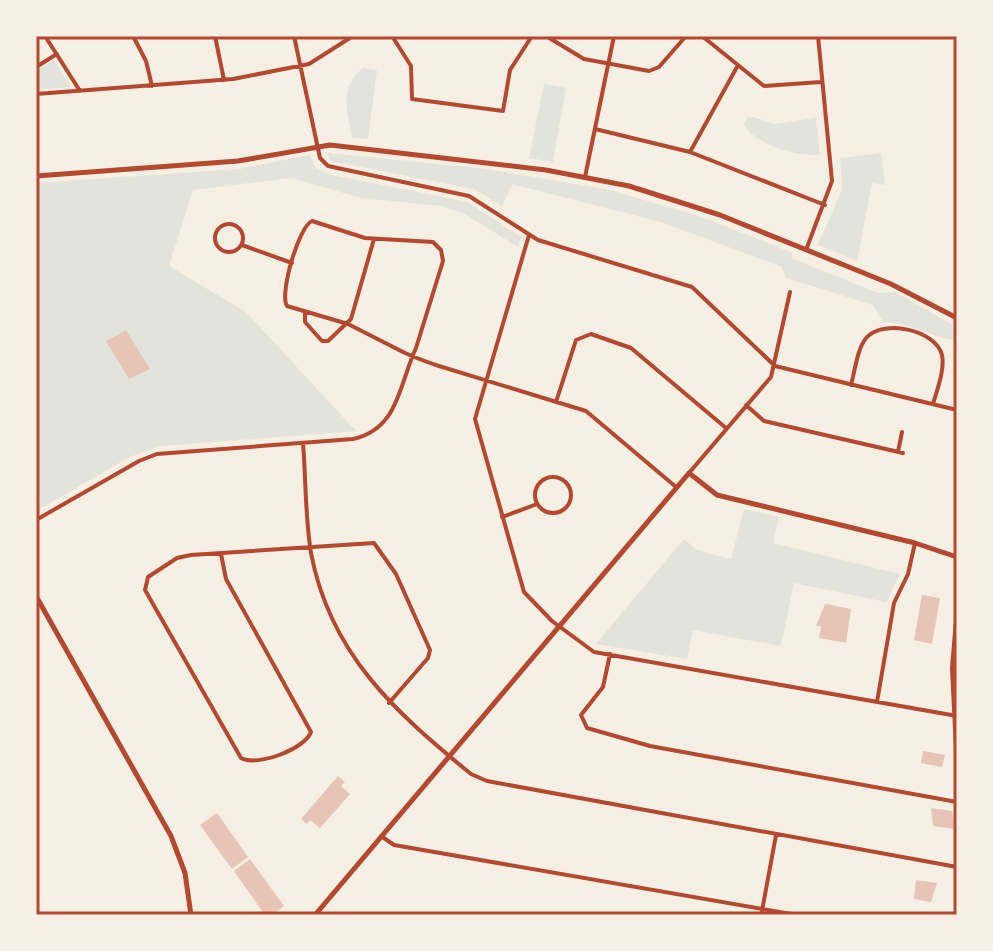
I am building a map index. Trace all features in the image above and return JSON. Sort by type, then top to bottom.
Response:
[{"type":"main road","points":[[957,620],[957,749]]},
{"type":"street","points":[[45,36],[80,91]]},
{"type":"street","points":[[133,36],[146,61],[152,86]]},
{"type":"street","points":[[215,36],[224,80]]},
{"type":"street","points":[[294,36],[320,158],[331,168],[469,196],[529,235],[692,287],[761,357],[775,366],[957,410]]},
{"type":"street","points":[[36,94],[224,80],[302,66],[353,36]]},
{"type":"street","points":[[392,36],[411,66],[412,99],[503,111],[510,70],[532,36]]},
{"type":"street","points":[[546,36],[581,58],[656,70],[686,36]]},
{"type":"street","points":[[585,177],[614,36]]},
{"type":"street","points":[[702,36],[766,87],[822,82]]},
{"type":"street","points":[[806,250],[825,205],[832,178],[818,36]]},
{"type":"street","points":[[36,67],[57,54]]},
{"type":"street","points":[[690,152],[738,66]]},
{"type":"street","points":[[595,129],[690,152],[825,205]]},
{"type":"street","points":[[36,176],[238,161],[318,146],[424,153],[585,177],[683,202],[891,284],[957,318]]},
{"type":"street","points":[[36,520],[157,454],[353,439],[375,430],[394,410],[412,356],[443,254],[437,244],[428,241],[374,239],[307,222],[283,300],[290,308],[348,324],[412,356],[586,411],[676,487]]},
{"type":"street","points":[[225,225],[233,225],[242,232],[242,245],[235,252],[225,252],[216,245],[216,233],[225,225]]},
{"type":"street","points":[[529,235],[485,380],[475,428],[527,598],[589,650],[956,716]]},
{"type":"street","points":[[305,312],[305,322],[322,341],[331,339],[348,324],[374,239]]},
{"type":"street","points":[[242,245],[292,263]]},
{"type":"street","points":[[315,915],[771,377],[790,292]]},
{"type":"street","points":[[851,385],[865,340],[880,329],[898,328],[929,338],[941,351],[943,363],[933,404]]},
{"type":"street","points":[[556,402],[576,340],[591,334],[631,348],[726,428]]},
{"type":"street","points":[[746,405],[764,421],[900,453],[902,432]]},
{"type":"street","points":[[303,443],[310,545],[318,581],[337,628],[360,669],[389,703],[471,774],[487,781],[957,867]]},
{"type":"street","points":[[689,473],[717,495],[915,543],[957,557]]},
{"type":"street","points":[[556,478],[568,487],[569,501],[560,511],[549,512],[537,504],[535,493],[545,479],[556,478]]},
{"type":"street","points":[[502,517],[537,504]]},
{"type":"street","points":[[221,554],[226,579],[308,724],[309,738],[254,762],[241,758],[147,595],[148,577],[184,556],[370,542],[396,574],[430,650],[425,662],[389,703]]},
{"type":"street","points":[[877,702],[894,603],[908,574],[915,543]]},
{"type":"street","points":[[36,596],[171,836],[187,880],[191,915]]},
{"type":"street","points":[[610,654],[603,687],[581,715],[584,725],[593,730],[626,736],[650,746],[957,802]]},
{"type":"street","points":[[762,911],[776,834]]},
{"type":"street","points":[[381,836],[395,846],[797,915]]},
{"type":"shaded area","points":[[54,60],[71,87],[36,90],[36,72]]},
{"type":"shaded area","points":[[363,68],[377,70],[368,139],[352,138],[347,108],[350,83]]},
{"type":"shaded area","points":[[544,84],[566,88],[553,162],[529,158]]},
{"type":"shaded area","points":[[754,117],[773,124],[816,118],[820,155],[789,152],[767,144],[744,124],[747,118]]},
{"type":"shaded area","points":[[328,153],[486,169],[610,190],[699,216],[793,253],[791,258],[878,293],[895,292],[957,327],[957,340],[883,322],[873,305],[786,278],[782,267],[661,222],[512,184],[502,206],[474,189],[330,161]]},
{"type":"shaded area","points":[[881,153],[885,185],[872,183],[857,261],[818,245],[842,189],[840,158]]},
{"type":"shaded area","points":[[309,155],[316,168],[327,174],[468,202],[521,237],[518,247],[465,214],[441,206],[361,198],[292,178],[193,190],[169,266],[246,312],[356,431],[161,446],[130,457],[36,511],[36,183],[239,169]]},
{"type":"shaded area","points":[[744,509],[779,517],[773,543],[900,574],[886,602],[794,583],[781,646],[693,630],[687,659],[596,644],[684,539],[697,550],[731,559]]},
{"type":"building","points":[[126,330],[150,369],[129,379],[106,341]]},
{"type":"building","points":[[922,595],[940,598],[932,644],[914,640]]},
{"type":"building","points":[[825,604],[851,609],[846,643],[819,638],[821,626],[816,626]]},
{"type":"building","points":[[923,751],[945,755],[942,767],[921,763]]},
{"type":"building","points":[[338,776],[345,782],[341,786],[350,794],[320,828],[310,820],[307,824],[301,819]]},
{"type":"building","points":[[931,808],[952,811],[955,829],[933,826]]},
{"type":"building","points":[[217,813],[248,857],[232,869],[200,825]]},
{"type":"building","points":[[250,859],[284,906],[272,915],[265,915],[234,871]]},
{"type":"building","points":[[916,880],[937,883],[931,902],[914,899]]}]
